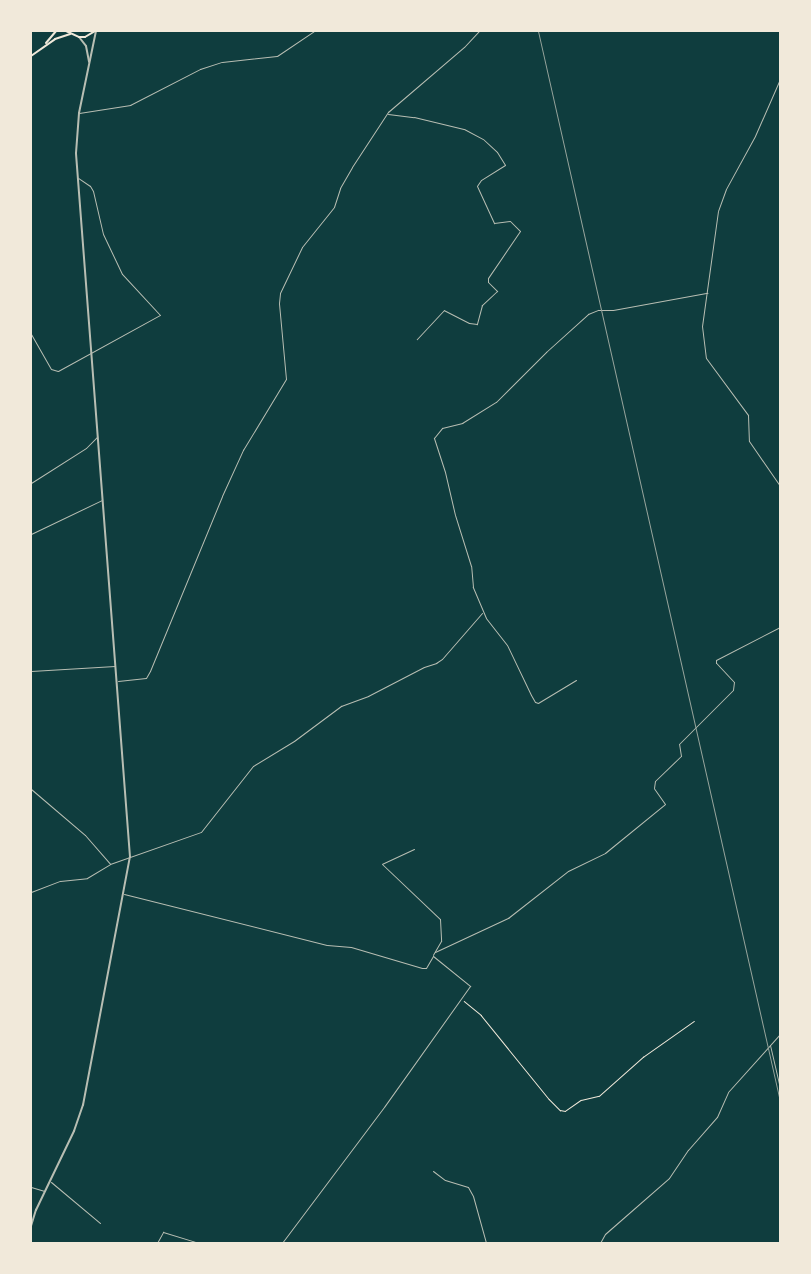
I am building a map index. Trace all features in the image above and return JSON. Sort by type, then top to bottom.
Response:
[{"type":"main road","points":[[42,47],[56,31]]},
{"type":"main road","points":[[66,31],[79,37],[86,37],[96,31]]},
{"type":"main road","points":[[31,56],[55,39],[70,34]]},
{"type":"street","points":[[31,1226],[45,1191],[74,1131],[83,1105],[130,858],[75,144],[79,114],[96,31]]},
{"type":"street","points":[[79,114],[130,105],[200,69],[222,62],[278,56],[314,31]]},
{"type":"street","points":[[117,681],[146,678],[158,656],[222,496],[243,450],[286,379],[279,303],[280,293],[302,247],[334,207],[340,188],[387,114],[465,46],[479,31]]},
{"type":"street","points":[[79,37],[86,46],[89,63]]},
{"type":"street","points":[[86,46],[93,47]]},
{"type":"street","points":[[780,79],[721,204],[702,326],[706,358],[748,415],[750,441],[780,486]]},
{"type":"street","points":[[387,114],[414,117],[464,129],[483,139],[497,152],[505,165],[481,180],[477,186],[494,223],[510,221],[520,231],[488,278],[488,282],[496,291],[482,305],[477,324],[469,323],[444,310],[417,339]]},
{"type":"street","points":[[31,334],[53,371],[160,316],[122,274],[103,234],[93,191],[90,186],[78,177]]},
{"type":"street","points":[[576,680],[544,700],[535,702],[507,644],[483,612],[473,587],[471,566],[455,515],[445,472],[434,443],[436,433],[442,428],[462,422],[478,414],[496,402],[546,352],[588,314],[598,310],[613,310],[707,294]]},
{"type":"street","points":[[31,483],[81,452],[98,436]]},
{"type":"street","points":[[31,534],[103,500]]},
{"type":"street","points":[[31,892],[60,881],[88,878],[110,864],[201,832],[253,766],[294,741],[341,706],[375,693],[442,659],[483,612]]},
{"type":"street","points":[[435,952],[508,918],[568,872],[604,853],[665,804],[654,788],[655,781],[681,756],[679,744],[733,690],[734,682],[716,663],[716,660],[780,627]]},
{"type":"street","points":[[31,671],[116,666]]},
{"type":"street","points":[[31,789],[85,835],[110,864]]},
{"type":"street","points":[[124,894],[134,894],[327,945],[351,947],[426,968],[441,941],[440,919],[382,864],[414,849]]},
{"type":"street","points":[[282,1243],[384,1107],[470,986],[433,956]]},
{"type":"street","points":[[600,1243],[605,1234],[669,1178],[688,1150],[717,1117],[728,1092],[780,1034]]},
{"type":"street","points":[[770,1045],[780,1088]]},
{"type":"street","points":[[433,1171],[445,1180],[468,1187],[473,1196],[486,1243]]},
{"type":"street","points":[[50,1181],[100,1223]]},
{"type":"street","points":[[31,1187],[45,1191]]},
{"type":"street","points":[[157,1243],[161,1234],[166,1232],[199,1243]]},
{"type":"path","points":[[461,998],[481,1015],[549,1099],[560,1110],[565,1111],[581,1100],[599,1096],[643,1057],[694,1021]]},
{"type":"railway","points":[[538,31],[780,1101]]}]
